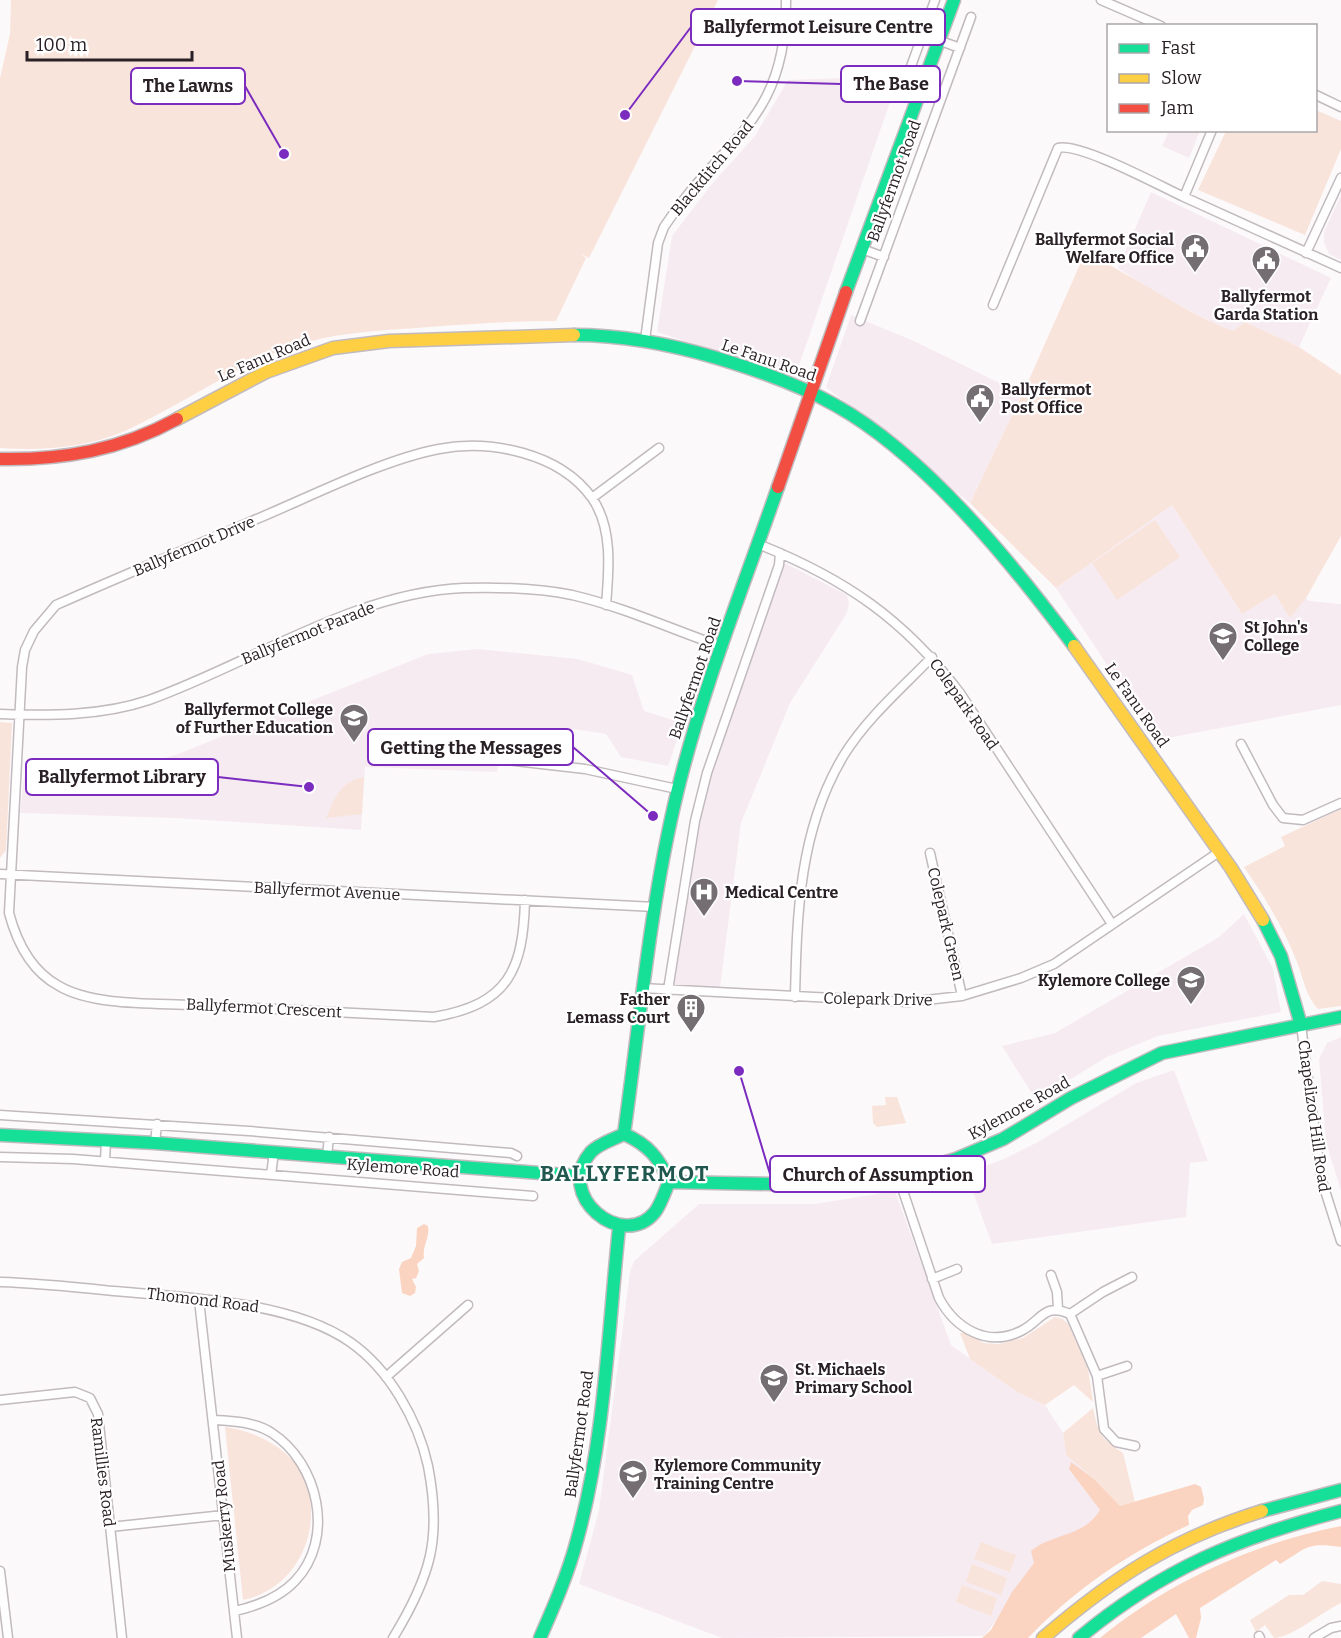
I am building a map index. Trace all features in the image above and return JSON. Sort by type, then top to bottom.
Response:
[{"type":"main road","name":"Ballyfermot Road","points":[[624,1134],[642,988],[677,789],[810,390],[953,0]]},
{"type":"main road","name":"Le Fanu Road","points":[[0,459],[49,459],[84,454],[125,443],[267,372],[314,353],[350,344],[401,340],[579,335],[645,340],[810,390],[860,420],[895,446],[969,517],[1017,570],[1078,651],[1257,905],[1295,992],[1301,1024]]},
{"type":"main road","name":"Kylemore Road","points":[[669,1182],[821,1185],[897,1176],[956,1159],[1003,1139],[1071,1098],[1162,1053],[1341,1017]]},
{"type":"main road","points":[[624,1134],[636,1138],[652,1151],[662,1162],[669,1182],[660,1204],[649,1217],[634,1226],[619,1228],[606,1222],[589,1208],[579,1190],[578,1176],[584,1161],[593,1150],[610,1138],[624,1134]]},
{"type":"main road","name":"Kylemore Road","points":[[0,1135],[155,1143],[578,1176]]},
{"type":"main road","name":"Ballyfermot Road","points":[[540,1638],[568,1570],[588,1499],[600,1415],[619,1228]]},
{"type":"main road","points":[[1043,1638],[1117,1579],[1186,1539],[1267,1510],[1341,1490]]},
{"type":"main road","points":[[1079,1638],[1156,1579],[1193,1560],[1289,1524],[1341,1511]]},
{"type":"street","name":"Blackditch Road","points":[[645,340],[658,243],[664,226],[763,107],[781,60],[786,0]]},
{"type":"street","points":[[904,84],[935,0]]},
{"type":"street","points":[[1101,0],[1115,2],[1157,24]]},
{"type":"street","name":"Ballyfermot Road","points":[[860,321],[971,17]]},
{"type":"street","points":[[938,40],[960,48]]},
{"type":"street","points":[[915,55],[931,61]]},
{"type":"street","points":[[1317,95],[1341,107]]},
{"type":"street","points":[[1184,197],[1211,132]]},
{"type":"street","points":[[993,305],[1059,148],[1067,145],[1105,160],[1341,268]]},
{"type":"street","points":[[1306,253],[1341,178]]},
{"type":"street","name":"Ballyfermot Road","points":[[862,249],[884,257]]},
{"type":"street","name":"Ballyfermot Drive","points":[[10,874],[18,692],[25,650],[34,631],[56,605],[389,465],[448,448],[490,447],[533,456],[560,471],[592,498],[601,517],[610,563],[606,604]]},
{"type":"street","points":[[592,498],[659,448]]},
{"type":"street","name":"Colepark Road","points":[[758,544],[780,553],[861,596],[932,657],[960,693],[1112,924]]},
{"type":"street","points":[[668,990],[694,822],[707,773],[779,565],[780,553]]},
{"type":"street","name":"Ballyfermot Parade","points":[[0,714],[82,713],[147,700],[348,614],[424,592],[463,588],[538,590],[606,604],[723,647]]},
{"type":"street","points":[[795,997],[799,891],[815,817],[845,754],[867,724],[932,657]]},
{"type":"street","points":[[1241,744],[1273,806],[1284,818],[1304,820],[1341,803]]},
{"type":"street","points":[[505,760],[585,769],[677,789]]},
{"type":"street","name":"Colepark Drive","points":[[642,988],[908,1002],[962,996],[1021,978],[1054,964],[1219,852]]},
{"type":"street","name":"Colepark Green","points":[[930,853],[962,996]]},
{"type":"street","name":"Ballyfermot Avenue","points":[[0,874],[655,907]]},
{"type":"street","name":"Ballyfermot Crescent","points":[[10,874],[9,913],[15,937],[29,960],[47,979],[60,988],[113,1000],[380,1014],[447,1015],[470,1008],[491,996],[510,978],[520,958],[525,900]]},
{"type":"street","name":"Chapelizod Hill Road","points":[[1301,1024],[1319,1170],[1327,1202],[1341,1241]]},
{"type":"street","name":"Kylemore Road","points":[[0,1115],[329,1137],[510,1152],[517,1155]]},
{"type":"street","points":[[155,1143],[157,1124]]},
{"type":"street","name":"Kylemore Road","points":[[327,1156],[329,1137]]},
{"type":"street","points":[[105,1161],[106,1140]]},
{"type":"street","points":[[271,1175],[274,1152]]},
{"type":"street","name":"Kylemore Road","points":[[0,1157],[105,1161],[533,1196]]},
{"type":"street","points":[[897,1176],[932,1279],[948,1316],[979,1335],[1010,1335],[1023,1331],[1047,1312],[1058,1309],[1070,1314],[1097,1376],[1104,1429],[1116,1442],[1135,1446]]},
{"type":"street","points":[[932,1279],[957,1269]]},
{"type":"street","points":[[1051,1275],[1057,1292],[1058,1309]]},
{"type":"street","points":[[1070,1314],[1103,1292],[1132,1277]]},
{"type":"street","name":"Thomond Road","points":[[0,1282],[42,1284],[268,1308],[316,1324],[350,1342],[386,1377],[409,1414],[425,1455],[435,1521],[433,1547],[417,1600],[393,1638]]},
{"type":"street","name":"Muskerry Road","points":[[199,1300],[237,1638]]},
{"type":"street","points":[[386,1377],[468,1305]]},
{"type":"street","points":[[1097,1376],[1127,1366]]},
{"type":"street","name":"Ramillies Road","points":[[0,1400],[75,1392],[90,1398],[98,1414],[122,1638]]},
{"type":"street","points":[[214,1420],[241,1421],[270,1432],[294,1451],[308,1472],[317,1508],[312,1554],[295,1581],[264,1604],[235,1611]]},
{"type":"street","points":[[110,1527],[224,1515]]},
{"type":"street","points":[[0,1570],[8,1638]]},
{"type":"street","points":[[1314,1638],[1331,1628],[1341,1627]]},
{"type":"shaded area","points":[[11,0],[718,0],[589,258],[581,254],[586,258],[556,321],[392,330],[318,339],[262,359],[110,437],[79,445],[31,449],[0,448],[0,78],[10,34]]},
{"type":"shaded area","points":[[899,76],[795,377],[657,332],[672,236],[711,185],[755,136],[788,80]]},
{"type":"shaded area","points":[[1317,110],[1341,121],[1341,149],[1305,235],[1198,190],[1226,132],[1317,132]]},
{"type":"shaded area","points":[[1169,132],[1200,132],[1189,158],[1162,146]]},
{"type":"shaded area","points":[[1151,192],[1331,278],[1299,347],[1245,322],[1233,331],[1224,328],[1160,296],[1118,268]]},
{"type":"shaded area","points":[[1341,195],[1341,260],[1329,254],[1324,243],[1324,232]]},
{"type":"shaded area","points":[[1085,253],[1195,314],[1233,331],[1245,322],[1299,347],[1341,375],[1341,536],[1306,598],[1290,618],[1275,594],[1242,614],[1172,505],[1056,588],[970,503],[1028,382]]},
{"type":"shaded area","points":[[851,315],[914,341],[1022,394],[970,503],[826,387]]},
{"type":"shaded area","name":"St John's College","points":[[1172,505],[1242,614],[1275,594],[1290,617],[1306,598],[1309,601],[1341,604],[1341,705],[1157,740],[1056,588]]},
{"type":"shaded area","points":[[1155,520],[1180,557],[1117,600],[1092,563]]},
{"type":"shaded area","points":[[785,563],[847,595],[849,603],[847,613],[790,703],[741,823],[720,988],[673,985],[702,807],[721,737]]},
{"type":"shaded area","name":"Ballyfermot College of Further Education","points":[[478,649],[578,659],[632,675],[644,711],[683,723],[668,766],[621,757],[606,734],[573,729],[570,754],[501,748],[497,772],[365,767],[361,830],[175,818],[20,813],[24,777],[58,778],[132,768],[178,754],[428,654]]},
{"type":"shaded area","points":[[0,722],[12,723],[6,850],[0,858]]},
{"type":"shaded area","points":[[364,777],[362,814],[326,818],[344,786]]},
{"type":"shaded area","points":[[1341,809],[1341,1006],[1318,1009],[1307,993],[1292,949],[1280,925],[1244,867],[1285,846],[1281,837]]},
{"type":"shaded area","name":"Kylemore College","points":[[1244,914],[1273,969],[1281,1012],[1158,1036],[1107,1057],[1036,1100],[1002,1046],[1055,1033],[1219,937]]},
{"type":"shaded area","points":[[1341,1037],[1341,1191],[1326,1142],[1319,1059],[1327,1043]]},
{"type":"shaded area","points":[[1174,1070],[1208,1161],[1190,1163],[1186,1217],[992,1244],[966,1173],[1004,1159],[1036,1143],[1136,1083]]},
{"type":"shaded area","points":[[885,1097],[897,1097],[906,1123],[877,1127],[873,1123],[872,1106],[886,1105]]},
{"type":"shaded area","points":[[895,1191],[951,1345],[1017,1392],[1045,1405],[1063,1433],[1066,1455],[1120,1506],[1051,1552],[984,1636],[722,1638],[579,1584],[599,1510],[630,1272],[634,1261],[699,1204],[815,1204]]},
{"type":"shaded area","points":[[424,1224],[428,1226],[428,1230],[424,1258],[417,1264],[419,1271],[416,1278],[412,1279],[416,1287],[415,1293],[410,1296],[402,1293],[399,1269],[402,1262],[411,1258],[416,1246],[417,1228]]},
{"type":"shaded area","points":[[1055,1317],[1063,1319],[1068,1324],[1088,1369],[1093,1402],[1074,1385],[1045,1405],[1017,1392],[970,1359],[960,1333],[965,1333],[984,1343],[999,1344],[1023,1338]]},
{"type":"shaded area","points":[[1093,1408],[1102,1435],[1123,1453],[1135,1502],[1120,1506],[1066,1455],[1063,1433]]},
{"type":"shaded area","points":[[225,1427],[263,1438],[285,1453],[302,1474],[311,1505],[307,1541],[300,1558],[290,1572],[277,1585],[243,1600]]},
{"type":"shaded area","points":[[1071,1462],[1094,1479],[1120,1506],[1195,1484],[1201,1487],[1203,1505],[1192,1510],[1188,1516],[1189,1525],[1123,1560],[1103,1574],[1064,1604],[1028,1638],[982,1638],[991,1630],[1012,1592],[1034,1563],[1031,1551],[1086,1525],[1100,1510],[1069,1469]]},
{"type":"shaded area","points":[[1341,1526],[1341,1547],[1321,1545],[1308,1547],[1280,1564],[1276,1560],[1200,1608],[1201,1618],[1196,1638],[1189,1638],[1176,1614],[1141,1638],[1100,1638],[1154,1599],[1213,1567],[1276,1543]]},
{"type":"shaded area","points":[[981,1542],[1016,1555],[1010,1572],[974,1559]]},
{"type":"shaded area","points":[[972,1564],[1007,1578],[1001,1595],[966,1582]]},
{"type":"shaded area","points":[[1322,1581],[1341,1584],[1341,1603],[1281,1637],[1274,1638],[1265,1625],[1256,1632],[1250,1620],[1289,1595],[1303,1595]]},
{"type":"shaded area","points":[[962,1585],[997,1598],[991,1616],[956,1602]]},
{"type":"traffic: fast","points":[[846,292],[954,0]]},
{"type":"traffic: fast","points":[[574,335],[628,339],[699,353],[777,378],[835,405],[868,426],[934,481],[995,547],[1074,646]]},
{"type":"traffic: fast","points":[[624,1134],[646,963],[677,793],[698,716],[778,487]]},
{"type":"traffic: fast","points":[[1263,920],[1281,956],[1301,1025]]},
{"type":"traffic: fast","points":[[669,1182],[821,1185],[898,1176],[956,1159],[1003,1139],[1071,1098],[1162,1053],[1341,1017]]},
{"type":"traffic: fast","points":[[624,1134],[639,1142],[652,1153],[669,1182],[655,1212],[642,1223],[626,1226],[611,1222],[597,1213],[586,1200],[580,1185],[582,1169],[591,1152],[624,1134]]},
{"type":"traffic: fast","points":[[0,1135],[155,1143],[578,1176]]},
{"type":"traffic: fast","points":[[540,1638],[577,1540],[594,1463],[600,1424],[619,1228]]},
{"type":"traffic: fast","points":[[1262,1511],[1341,1490]]},
{"type":"traffic: fast","points":[[1079,1638],[1140,1593],[1202,1559],[1268,1533],[1341,1511]]},
{"type":"traffic: slow","points":[[177,419],[266,372],[333,348],[389,341],[574,335]]},
{"type":"traffic: slow","points":[[1074,646],[1231,868],[1263,920]]},
{"type":"traffic: slow","points":[[1043,1638],[1095,1596],[1145,1562],[1200,1534],[1262,1511]]},
{"type":"traffic: jam","points":[[778,487],[846,292]]},
{"type":"traffic: jam","points":[[0,459],[47,458],[91,451],[113,446],[156,430],[177,419]]},
{"type":"place","name":"The Base","points":[[737,81]]},
{"type":"place","name":"Ballyfermot Leisure Centre","points":[[625,115]]},
{"type":"place","name":"The Lawns","points":[[284,154]]},
{"type":"place","name":"Ballyfermot Social Welfare Office","points":[[1195,274]]},
{"type":"place","name":"Ballyfermot Garda Station","points":[[1266,286]]},
{"type":"place","name":"Ballyfermot Post Office","points":[[980,424]]},
{"type":"place","name":"St John's College","points":[[1223,662]]},
{"type":"place","name":"Ballyfermot College of Further Education","points":[[354,744]]},
{"type":"place","name":"Ballyfermot Library","points":[[309,787]]},
{"type":"place","name":"Getting the Messages","points":[[653,816]]},
{"type":"place","name":"Medical Centre","points":[[704,918]]},
{"type":"place","name":"Kylemore College","points":[[1191,1006]]},
{"type":"place","name":"Father Lemass Court","points":[[691,1034]]},
{"type":"place","name":"Church of Assumption","points":[[739,1071]]},
{"type":"place","name":"St. Michaels Primary School","points":[[774,1404]]},
{"type":"place","name":"Kylemore Community Training Centre","points":[[633,1500]]},
{"type":"district","name":"BALLYFERMOT","points":[[625,1173]]}]
